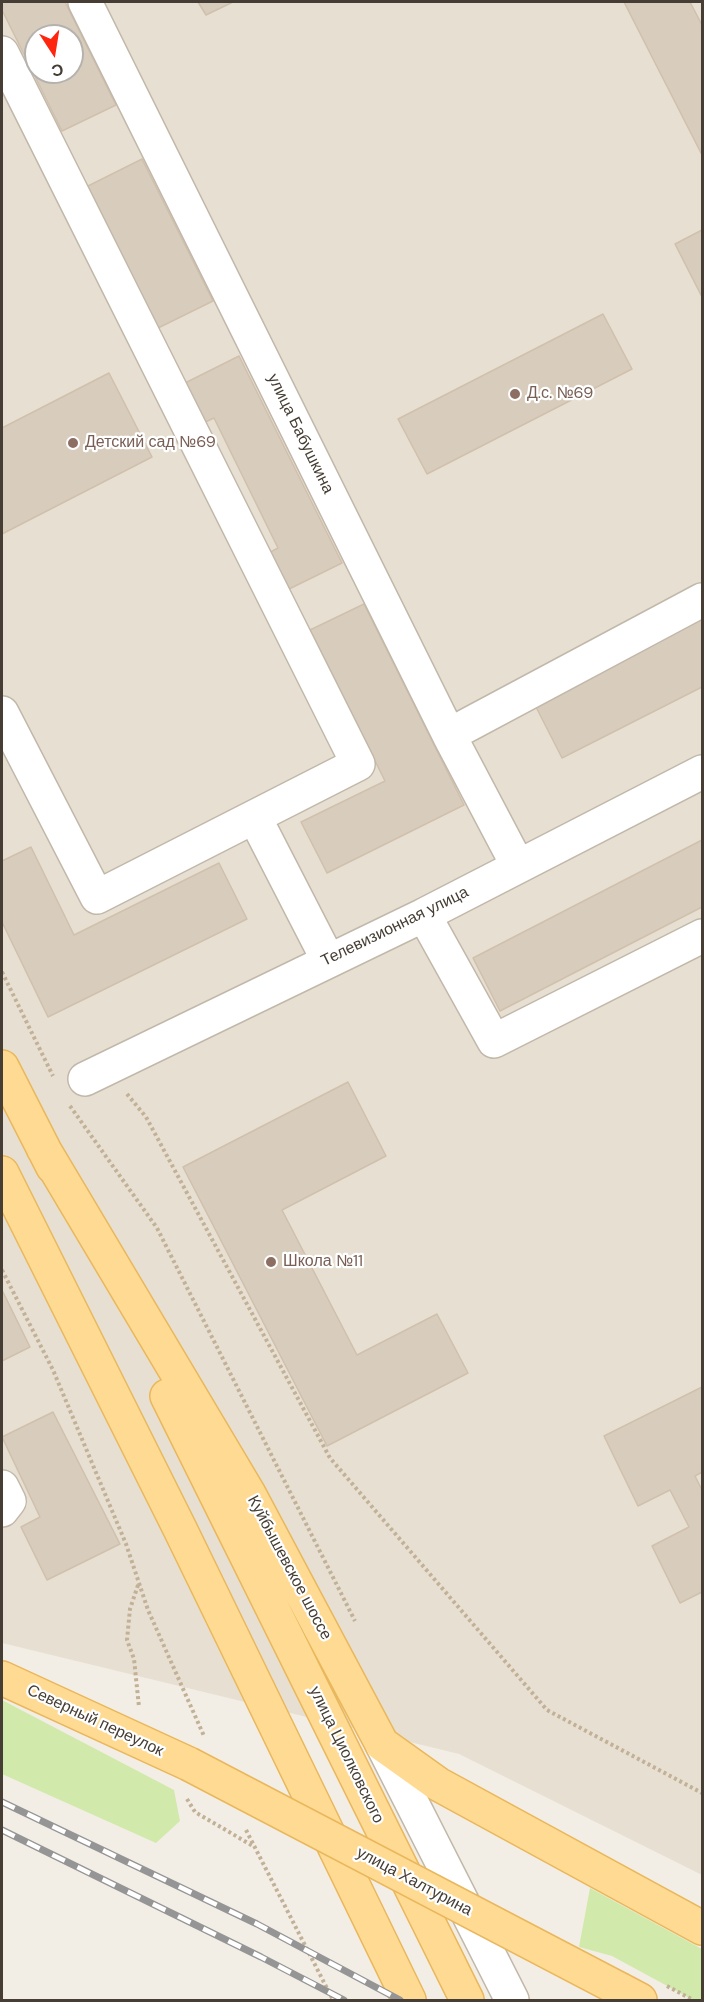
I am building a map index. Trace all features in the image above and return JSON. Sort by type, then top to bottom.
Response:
[{"type":"main road","name":"Куйбышевское шоссе","points":[[2,1067],[224,1509]]},
{"type":"main road","name":"Куйбышевское шоссе","points":[[43,1148],[249,1494],[382,1744]]},
{"type":"main road","points":[[2,1173],[180,1530],[409,2001]]},
{"type":"main road","name":"улица Циолковского","points":[[224,1509],[467,2001]]},
{"type":"main road","name":"Северный переулок","points":[[2,1678],[189,1764]]},
{"type":"main road","points":[[382,1744],[438,1784],[702,1928]]},
{"type":"main road","name":"улица Халтурина","points":[[189,1764],[630,1995]]},
{"type":"street","name":"улица Бабушкина","points":[[85,2],[449,735],[518,866]]},
{"type":"street","points":[[2,53],[358,764],[98,897],[2,713]]},
{"type":"street","points":[[449,735],[702,600]]},
{"type":"street","name":"Телевизионная улица","points":[[96,1074],[424,915],[702,772]]},
{"type":"street","points":[[255,818],[328,960]]},
{"type":"street","points":[[424,915],[494,1041],[702,936]]},
{"type":"street","points":[[2,1487],[9,1501],[2,1510]]},
{"type":"street","name":"Куйбышевское шоссе","points":[[382,1744],[512,2001]]},
{"type":"path","points":[[96,1074],[146,1117],[330,1458],[547,1710],[702,1793]]},
{"type":"path","points":[[2,1270],[53,1370],[126,1544],[148,1610]]},
{"type":"path","points":[[138,1584],[130,1609],[127,1640],[134,1659],[140,1715]]},
{"type":"path","points":[[195,1812],[253,1847]]},
{"type":"shaded area","points":[[2,2],[702,2],[702,1875],[459,1754],[2,1643]]},
{"type":"green space","points":[[2,1700],[174,1790],[180,1821],[156,1843],[2,1774]]},
{"type":"green space","points":[[590,1888],[702,1949],[702,2000],[693,2000],[612,1956],[579,1947]]},
{"type":"building","points":[[2,2],[65,2],[76,24],[24,24],[24,54],[2,10]]},
{"type":"building","points":[[198,2],[233,2],[206,15]]},
{"type":"building","points":[[624,2],[690,2],[702,25],[702,155]]},
{"type":"building","points":[[84,40],[116,105],[62,131],[39,84],[84,84]]},
{"type":"building","points":[[142,159],[213,301],[154,330],[84,188]]},
{"type":"building","points":[[702,230],[702,297],[675,244]]},
{"type":"building","name":"Д.с. №69","points":[[603,314],[632,369],[427,474],[398,419]]},
{"type":"building","points":[[239,356],[342,563],[281,593],[263,556],[278,548],[214,418],[201,424],[181,385]]},
{"type":"building","name":"Детский сад №69","points":[[109,373],[152,457],[2,534],[2,428]]},
{"type":"building","points":[[364,604],[464,805],[327,873],[301,822],[385,781],[310,630]]},
{"type":"building","points":[[702,619],[702,687],[562,758],[535,705]]},
{"type":"building","points":[[702,840],[702,907],[500,1011],[473,958]]},
{"type":"building","points":[[31,847],[74,935],[219,863],[247,919],[48,1017],[2,922],[2,861]]},
{"type":"building","name":"Школа №11","points":[[348,1082],[386,1156],[282,1210],[357,1355],[437,1314],[468,1373],[327,1446],[183,1167]]},
{"type":"building","points":[[2,1290],[30,1347],[2,1361]]},
{"type":"building","points":[[702,1387],[702,1472],[695,1476],[702,1490],[702,1592],[680,1603],[652,1546],[689,1527],[670,1490],[638,1506],[604,1436]]},
{"type":"building","points":[[53,1412],[120,1544],[47,1580],[21,1527],[40,1517],[2,1437]]},
{"type":"railway","points":[[2,1802],[257,1924],[400,2000]]},
{"type":"railway","points":[[2,1830],[344,2000]]},
{"type":"place","name":"Д.с. №69","points":[[515,394]]},
{"type":"place","name":"Детский сад №69","points":[[73,443]]},
{"type":"place","name":"Школа №11","points":[[271,1262]]}]
